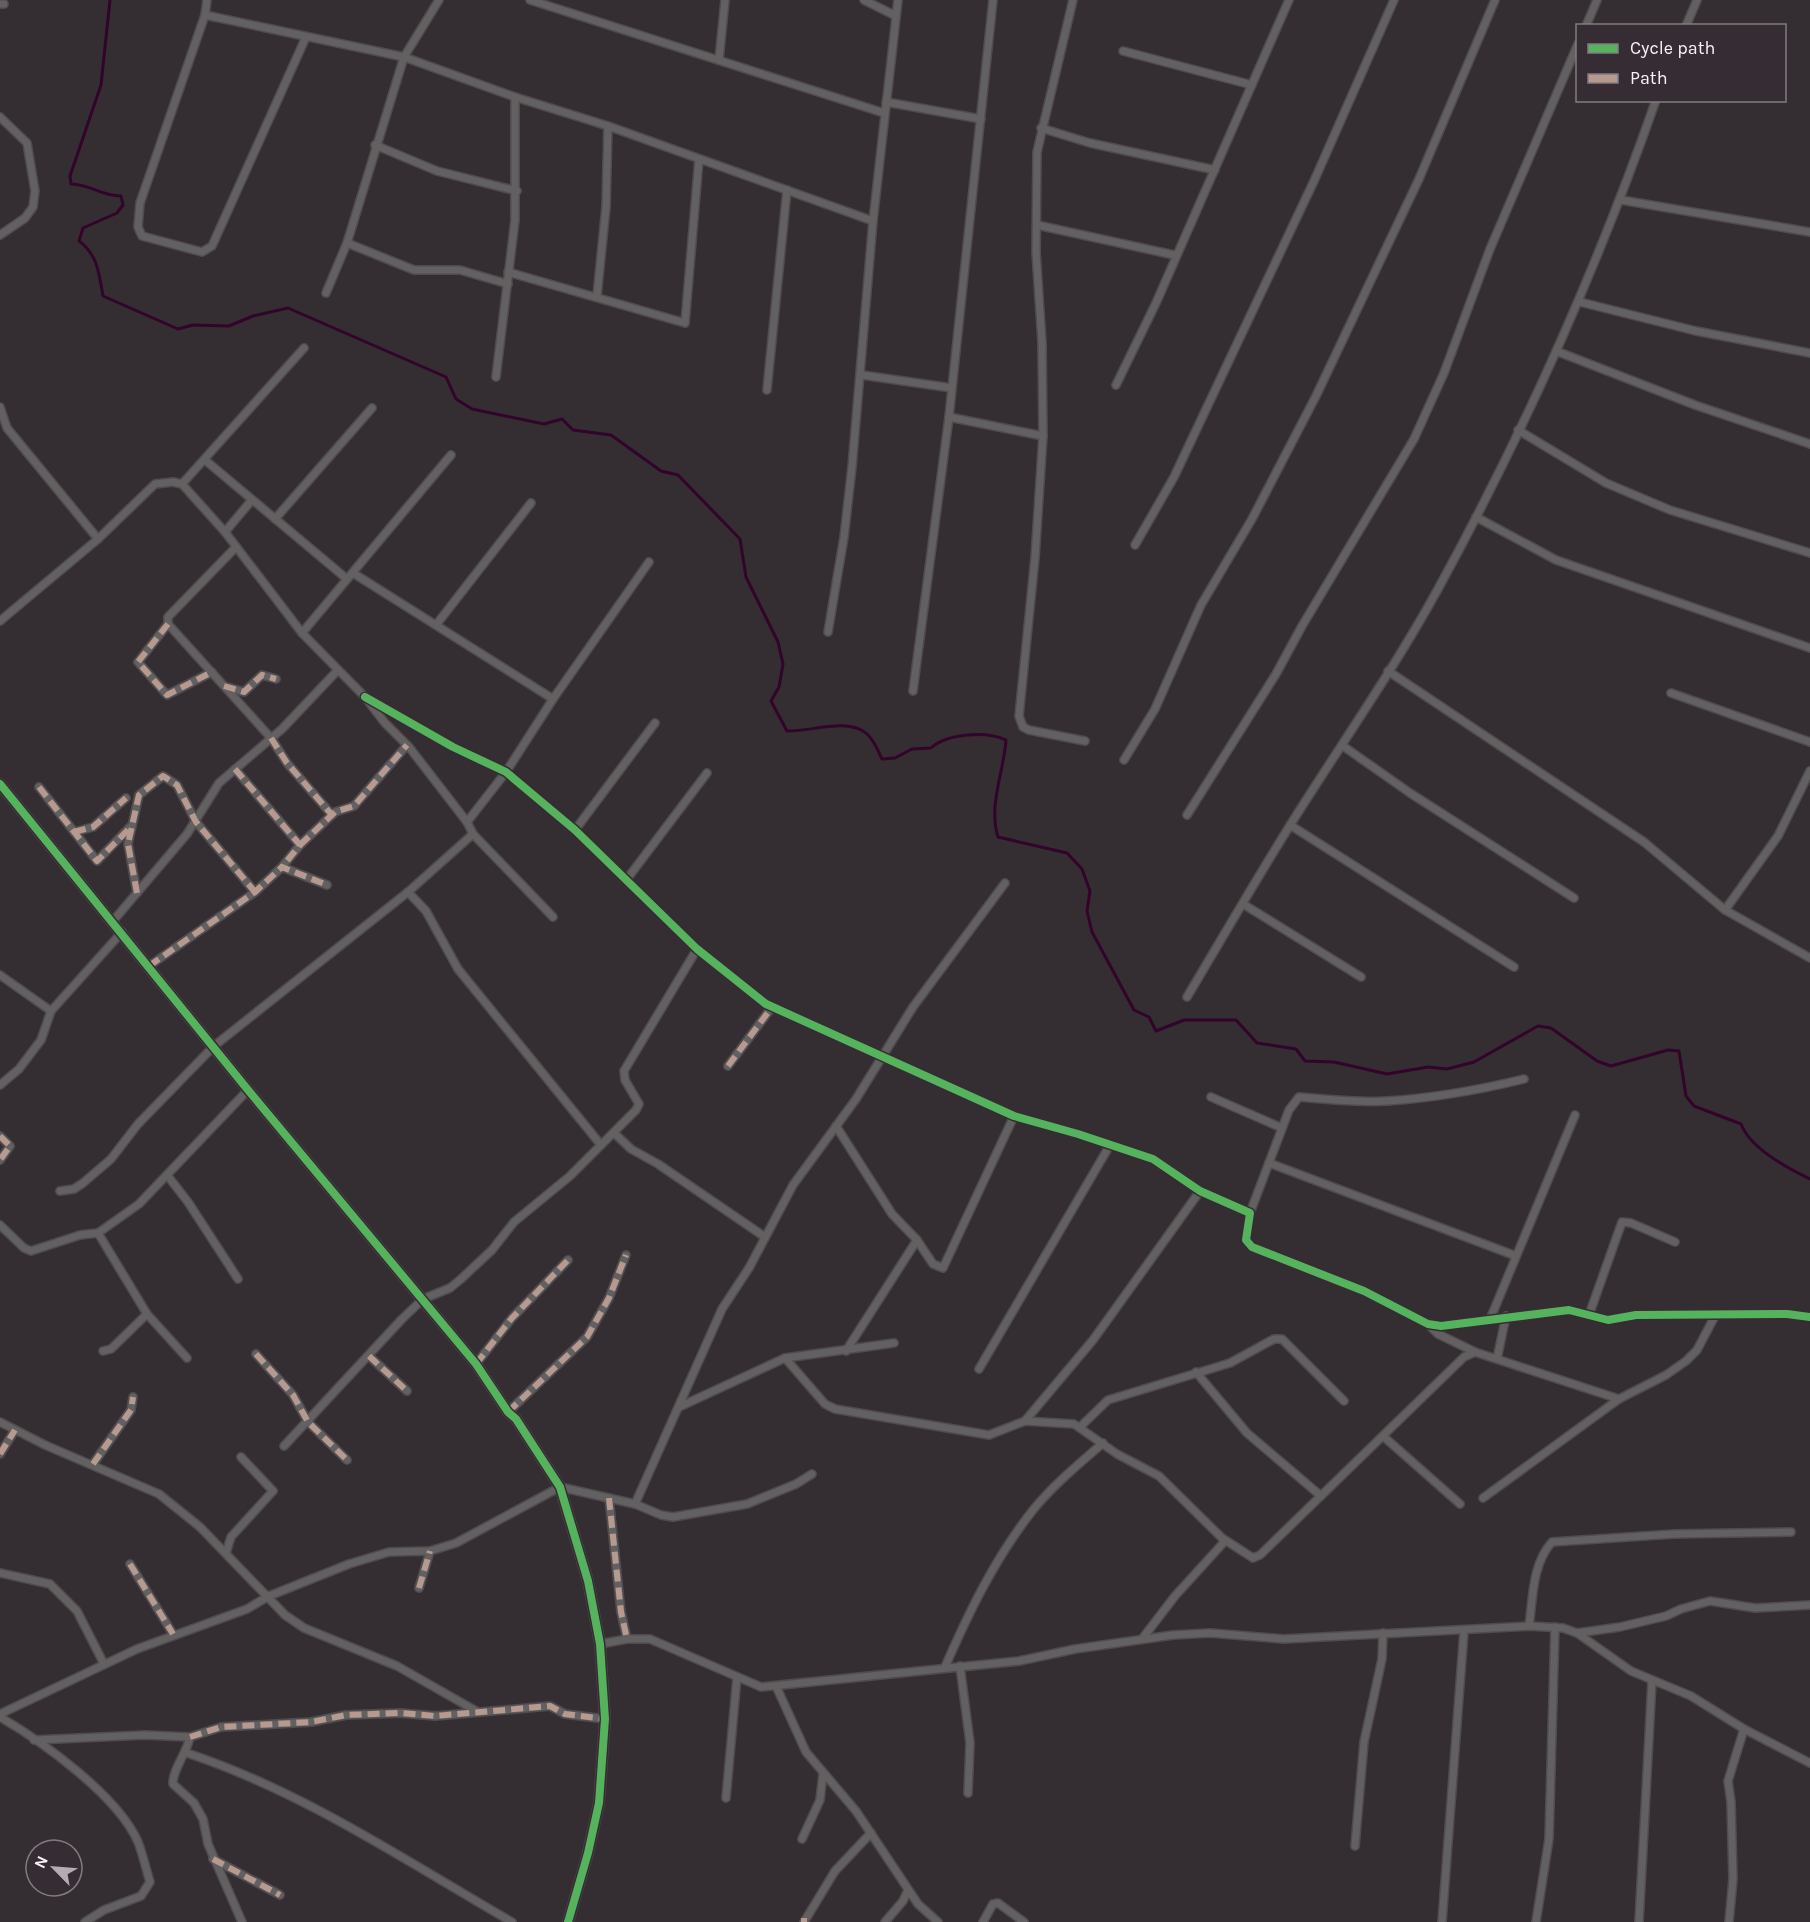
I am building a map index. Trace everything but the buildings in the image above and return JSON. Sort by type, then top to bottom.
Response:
[{"type":"street","points":[[207,0],[205,15],[138,215],[138,227],[142,236],[170,246],[202,252],[212,246],[306,38]]},
{"type":"street","points":[[326,293],[347,243],[404,57],[438,0]]},
{"type":"street","points":[[530,0],[884,113]]},
{"type":"street","points":[[719,60],[725,0]]},
{"type":"street","points":[[864,0],[894,15]]},
{"type":"street","points":[[828,632],[844,537],[862,375],[873,221],[894,15],[898,0]]},
{"type":"street","points":[[913,691],[949,417],[993,0]]},
{"type":"street","points":[[1073,0],[1037,152],[1043,436],[1020,722],[1029,730],[1085,741]]},
{"type":"street","points":[[1116,385],[1156,303],[1174,255],[1215,170],[1289,0]]},
{"type":"street","points":[[1135,545],[1174,477],[1314,181],[1394,0]]},
{"type":"street","points":[[1124,760],[1155,709],[1201,605],[1252,519],[1316,396],[1419,179],[1495,0]]},
{"type":"street","points":[[1587,24],[1597,0]]},
{"type":"street","points":[[1687,24],[1697,0]]},
{"type":"street","points":[[205,15],[404,57],[515,97],[608,126],[873,221]]},
{"type":"street","points":[[1188,815],[1276,674],[1302,626],[1414,439],[1444,373],[1490,249],[1576,49]]},
{"type":"street","points":[[1123,51],[1252,85]]},
{"type":"street","points":[[496,377],[517,192],[515,97]]},
{"type":"street","points":[[886,102],[981,119]]},
{"type":"street","points":[[1187,997],[1290,825],[1343,746],[1437,591],[1476,517],[1580,302],[1621,200],[1655,102]]},
{"type":"street","points":[[0,117],[27,143],[35,191],[33,207],[25,218],[0,236]]},
{"type":"street","points":[[597,296],[606,207],[608,126]]},
{"type":"street","points":[[1041,128],[1090,143],[1215,170]]},
{"type":"street","points":[[375,146],[437,171],[517,192]]},
{"type":"street","points":[[508,272],[685,322],[699,159]]},
{"type":"street","points":[[767,390],[787,190]]},
{"type":"street","points":[[1621,200],[1810,232]]},
{"type":"street","points":[[1037,225],[1174,255]]},
{"type":"street","points":[[347,243],[414,270],[460,270],[508,284]]},
{"type":"street","points":[[1580,302],[1696,331],[1810,353]]},
{"type":"street","points":[[182,484],[304,348]]},
{"type":"street","points":[[1556,351],[1695,405],[1810,444]]},
{"type":"street","points":[[862,375],[952,388]]},
{"type":"street","points":[[0,407],[7,428],[98,539]]},
{"type":"street","points":[[275,519],[372,408]]},
{"type":"street","points":[[949,417],[1043,436]]},
{"type":"street","points":[[1518,430],[1606,483],[1670,510],[1810,553]]},
{"type":"street","points":[[302,633],[451,455]]},
{"type":"street","points":[[205,460],[251,501],[347,579]]},
{"type":"street","points":[[0,621],[98,539],[155,484],[173,482],[182,484],[225,532],[302,633],[365,697],[407,745],[467,822],[473,834],[553,917]]},
{"type":"street","points":[[225,532],[251,501]]},
{"type":"street","points":[[436,625],[531,503]]},
{"type":"street","points":[[1476,517],[1556,560],[1810,648]]},
{"type":"street","points":[[212,672],[167,695],[138,662],[168,624],[168,617],[236,547]]},
{"type":"street","points":[[467,822],[506,772],[553,699],[649,562]]},
{"type":"street","points":[[353,573],[553,699]]},
{"type":"street","points":[[168,624],[271,738],[287,763],[332,815]]},
{"type":"street","points":[[113,921],[196,822],[219,783],[271,738],[337,671]]},
{"type":"street","points":[[1388,671],[1644,842],[1725,910],[1809,955]]},
{"type":"street","points":[[224,686],[244,692],[262,675],[276,679]]},
{"type":"street","points":[[1671,693],[1810,742]]},
{"type":"street","points":[[365,697],[453,747],[506,772],[575,830],[697,949],[772,1007],[1014,1116],[1153,1159],[1200,1191],[1250,1213]]},
{"type":"street","points":[[575,830],[655,723]]},
{"type":"street","points":[[149,966],[255,892],[332,815],[354,806],[407,745]]},
{"type":"street","points":[[1343,746],[1410,794],[1574,898]]},
{"type":"street","points":[[236,769],[300,845]]},
{"type":"street","points":[[1725,910],[1778,836],[1810,771]]},
{"type":"street","points":[[627,879],[707,772]]},
{"type":"street","points":[[136,893],[128,844],[132,825],[139,795],[163,776],[177,785],[196,822],[255,892]]},
{"type":"street","points":[[0,783],[248,1089],[476,1364],[508,1412],[516,1419],[560,1487],[588,1581],[600,1644],[605,1719],[599,1803],[588,1853],[568,1922]]},
{"type":"street","points":[[39,787],[97,861],[132,825]]},
{"type":"street","points":[[74,832],[93,827],[126,798]]},
{"type":"street","points":[[1290,825],[1514,967]]},
{"type":"street","points":[[60,1191],[74,1189],[111,1159],[138,1124],[214,1046],[408,892],[473,834]]},
{"type":"street","points":[[282,867],[327,885]]},
{"type":"street","points":[[635,1504],[722,1309],[749,1268],[793,1185],[856,1099],[913,1007],[1005,883]]},
{"type":"street","points":[[408,892],[426,911],[458,969],[601,1145]]},
{"type":"street","points":[[1243,904],[1361,977]]},
{"type":"street","points":[[0,1085],[19,1069],[41,1040],[51,1011],[122,932]]},
{"type":"street","points":[[284,1446],[423,1299],[450,1288],[461,1279],[492,1250],[514,1222],[570,1176],[636,1110],[639,1104],[625,1080],[624,1071],[697,949]]},
{"type":"street","points":[[0,975],[51,1011]]},
{"type":"street","points":[[728,1066],[772,1007]]},
{"type":"street","points":[[1524,1079],[1461,1094],[1386,1101],[1299,1097],[1289,1110],[1250,1213],[1246,1240],[1252,1247],[1364,1291],[1428,1324],[1438,1334],[1475,1352],[1619,1399]]},
{"type":"street","points":[[0,1225],[24,1248],[31,1251],[80,1235],[98,1233],[139,1204],[248,1089]]},
{"type":"street","points":[[1211,1097],[1282,1128]]},
{"type":"street","points":[[1491,1317],[1575,1115]]},
{"type":"street","points":[[836,1126],[883,1202],[917,1240],[933,1264],[943,1268],[1014,1116]]},
{"type":"street","points":[[614,1133],[631,1149],[658,1164],[765,1237]]},
{"type":"street","points":[[0,1136],[10,1146],[0,1160]]},
{"type":"street","points":[[979,1370],[1110,1145]]},
{"type":"street","points":[[1269,1163],[1516,1256]]},
{"type":"street","points":[[166,1175],[188,1202],[238,1280]]},
{"type":"street","points":[[1025,1421],[1093,1340],[1200,1191]]},
{"type":"street","points":[[1589,1315],[1622,1222],[1631,1223],[1675,1242]]},
{"type":"street","points":[[98,1233],[147,1314],[187,1358]]},
{"type":"street","points":[[846,1351],[917,1240]]},
{"type":"street","points":[[508,1412],[587,1337],[609,1298],[626,1255]]},
{"type":"street","points":[[476,1364],[512,1318],[568,1260]]},
{"type":"street","points":[[1428,1324],[1441,1326],[1491,1317],[1569,1310],[1608,1320],[1636,1315],[1786,1314],[1810,1317]]},
{"type":"street","points":[[103,1351],[111,1349],[147,1314]]},
{"type":"street","points":[[1483,1498],[1619,1399],[1666,1375],[1686,1361],[1697,1350],[1716,1314]]},
{"type":"street","points":[[1497,1359],[1506,1316]]},
{"type":"street","points":[[1080,1426],[1108,1400],[1230,1363],[1274,1339],[1282,1339],[1344,1401]]},
{"type":"street","points":[[679,1407],[785,1358],[894,1343]]},
{"type":"street","points":[[785,1358],[825,1404],[835,1409],[989,1435],[1025,1421],[1080,1426],[1103,1443],[1159,1476],[1225,1541],[1257,1558],[1464,1357],[1475,1352]]},
{"type":"street","points":[[256,1354],[293,1395],[308,1422],[347,1460]]},
{"type":"street","points":[[369,1356],[407,1391]]},
{"type":"street","points":[[1196,1372],[1247,1433],[1321,1496]]},
{"type":"street","points":[[93,1464],[131,1410],[134,1397]]},
{"type":"street","points":[[0,1422],[45,1445],[159,1494],[200,1527],[285,1615],[304,1628],[397,1666],[478,1712]]},
{"type":"street","points":[[0,1454],[15,1430]]},
{"type":"street","points":[[1383,1436],[1460,1504]]},
{"type":"street","points":[[945,1667],[969,1611],[992,1569],[1016,1533],[1034,1508],[1103,1443]]},
{"type":"street","points":[[226,1553],[231,1536],[273,1491],[241,1457]]},
{"type":"street","points":[[85,1922],[104,1910],[141,1896],[150,1882],[137,1841],[106,1796],[0,1715],[104,1664],[173,1634],[246,1610],[269,1596],[349,1564],[388,1552],[430,1551],[478,1532],[560,1487],[635,1504],[661,1515],[673,1517],[747,1504],[796,1484],[812,1474]]},
{"type":"street","points":[[609,1498],[621,1612],[627,1639]]},
{"type":"street","points":[[1529,1626],[1538,1564],[1543,1552],[1552,1542],[1674,1534],[1791,1532]]},
{"type":"street","points":[[1142,1639],[1175,1596],[1225,1541]]},
{"type":"street","points":[[419,1588],[430,1551]]},
{"type":"street","points":[[130,1564],[173,1634]]},
{"type":"street","points":[[0,1573],[50,1584],[77,1611],[104,1664]]},
{"type":"street","points":[[1577,1633],[1666,1617],[1682,1609],[1710,1601],[1755,1608],[1810,1605]]},
{"type":"street","points":[[600,1644],[627,1639],[650,1640],[760,1687],[1019,1661],[1075,1648],[1142,1639],[1210,1634],[1284,1639],[1529,1626],[1555,1628],[1577,1633],[1589,1639],[1615,1660],[1652,1681],[1691,1696],[1744,1729],[1810,1764]]},
{"type":"street","points":[[1536,1922],[1549,1839],[1555,1628]]},
{"type":"street","points":[[1442,1922],[1464,1631]]},
{"type":"street","points":[[1354,1846],[1364,1742],[1382,1659],[1383,1633]]},
{"type":"street","points":[[960,1666],[970,1743],[968,1793]]},
{"type":"street","points":[[726,1798],[737,1677]]},
{"type":"street","points":[[1638,1922],[1652,1681]]},
{"type":"street","points":[[776,1686],[806,1752],[856,1811],[918,1904],[938,1922]]},
{"type":"street","points":[[34,1740],[145,1736],[190,1737],[221,1727],[311,1722],[346,1715],[400,1713],[435,1716],[550,1706],[564,1714],[605,1719]]},
{"type":"street","points":[[1729,1922],[1733,1879],[1731,1802],[1728,1781],[1744,1729]]},
{"type":"street","points":[[190,1737],[187,1753],[176,1771],[173,1784],[194,1803],[202,1819],[213,1858],[242,1922]]},
{"type":"street","points":[[187,1753],[269,1784],[397,1852],[512,1922]]},
{"type":"street","points":[[802,1839],[820,1800],[823,1774]]},
{"type":"street","points":[[804,1922],[835,1871],[871,1833]]},
{"type":"street","points":[[213,1858],[279,1895]]},
{"type":"street","points":[[885,1922],[903,1901],[908,1890]]},
{"type":"street","points":[[983,1922],[993,1904],[998,1903],[1024,1922]]},
{"type":"waterway","points":[[110,0],[101,85],[70,176],[71,184],[121,196],[123,205],[117,213],[83,228],[79,241],[94,259],[103,296],[178,329],[193,325],[229,326],[253,316],[288,308],[446,377],[456,399],[472,409],[544,424],[562,419],[573,430],[611,435],[661,471],[678,475],[740,539],[746,577],[778,642],[783,664],[779,687],[771,701],[787,731],[850,726],[859,729],[872,739],[882,759],[895,758],[912,749],[931,748],[947,739],[967,735],[989,735],[1006,740],[995,813],[998,837],[1067,853],[1082,869],[1090,891],[1087,911],[1092,932],[1134,1010],[1149,1017],[1156,1031],[1184,1020],[1236,1020],[1257,1043],[1296,1049],[1305,1061],[1334,1062],[1387,1074],[1428,1067],[1447,1069],[1474,1062],[1538,1026],[1551,1028],[1597,1061],[1611,1066],[1668,1050],[1679,1051],[1686,1096],[1694,1106],[1741,1124],[1752,1141],[1761,1149],[1780,1163],[1810,1179]]},
{"type":"marked path","points":[[168,624],[138,662],[167,695],[212,672]]},
{"type":"marked path","points":[[224,686],[244,692],[262,675],[276,679]]},
{"type":"marked path","points":[[271,738],[287,763],[332,815]]},
{"type":"marked path","points":[[300,845],[335,812],[354,806],[407,745]]},
{"type":"marked path","points":[[235,769],[300,845],[282,867]]},
{"type":"marked path","points":[[137,893],[128,844],[139,795],[163,776],[177,785],[196,822],[255,892]]},
{"type":"marked path","points":[[39,787],[97,861],[132,826]]},
{"type":"marked path","points":[[74,832],[93,827],[126,798]]},
{"type":"marked path","points":[[149,966],[255,892],[282,867],[327,885]]},
{"type":"marked path","points":[[728,1066],[772,1007]]},
{"type":"marked path","points":[[0,1136],[10,1146],[0,1160]]},
{"type":"marked path","points":[[508,1412],[587,1337],[609,1298],[626,1255]]},
{"type":"marked path","points":[[476,1364],[512,1318],[568,1260]]},
{"type":"marked path","points":[[256,1354],[293,1395],[308,1422],[347,1460]]},
{"type":"marked path","points":[[369,1356],[407,1391]]},
{"type":"marked path","points":[[93,1464],[131,1410],[133,1397]]},
{"type":"marked path","points":[[0,1454],[15,1430]]},
{"type":"marked path","points":[[609,1498],[621,1612],[627,1639]]},
{"type":"marked path","points":[[419,1588],[430,1551]]},
{"type":"marked path","points":[[130,1564],[173,1634]]},
{"type":"marked path","points":[[190,1737],[221,1727],[311,1722],[346,1715],[400,1713],[435,1716],[550,1706],[565,1714],[605,1719]]},
{"type":"marked path","points":[[213,1859],[280,1895]]},
{"type":"cycle path","points":[[365,697],[453,747],[506,772],[575,830],[697,949],[766,1004],[1014,1116],[1153,1159],[1200,1191],[1250,1213],[1246,1240],[1252,1247],[1364,1291],[1428,1324],[1441,1326],[1569,1310],[1608,1320],[1636,1315],[1787,1314],[1810,1317]]},
{"type":"cycle path","points":[[0,784],[248,1090],[476,1364],[508,1412],[516,1419],[560,1487],[588,1581],[600,1644],[605,1719],[599,1803],[588,1853],[568,1922]]}]
